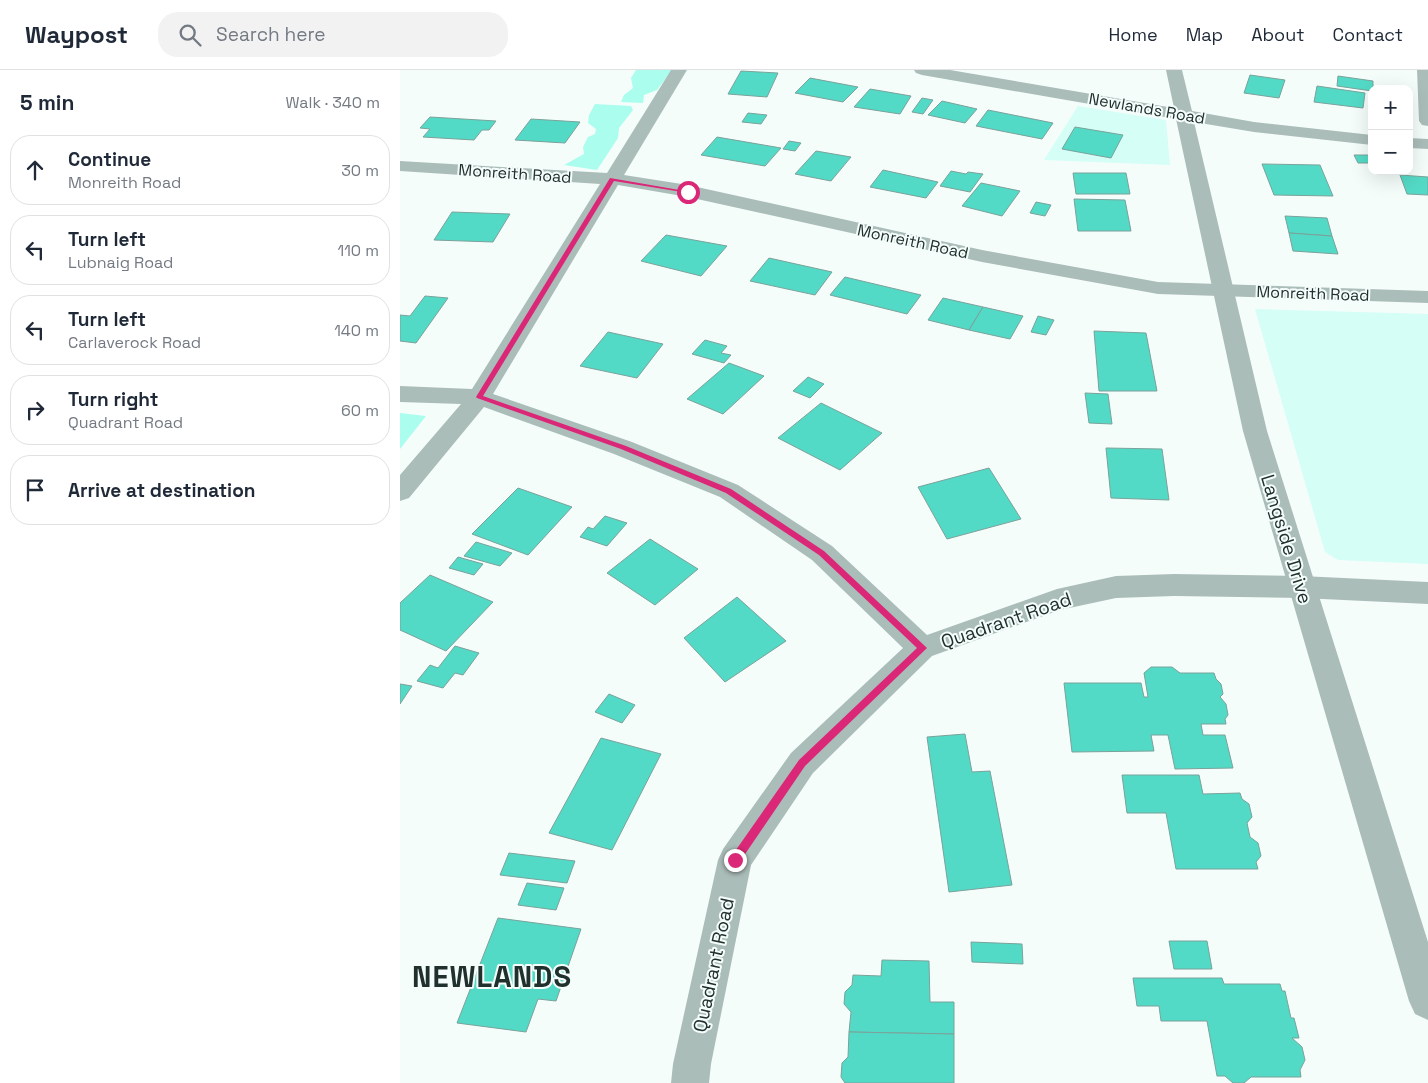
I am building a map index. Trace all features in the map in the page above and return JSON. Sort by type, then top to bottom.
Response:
[{"type":"street","points":[[400,492],[440,448],[479,397],[679,70]]},
{"type":"street","name":"Newlands Road","points":[[922,70],[1254,127],[1368,140]]},
{"type":"street","name":"Langside Drive","points":[[1174,70],[1255,431],[1428,1001]]},
{"type":"street","points":[[1425,70],[1428,121]]},
{"type":"street","points":[[1413,143],[1428,144]]},
{"type":"street","name":"Monreith Road","points":[[400,166],[612,179],[688,192],[982,256],[1158,288],[1428,297]]},
{"type":"street","points":[[400,394],[479,397],[623,448],[729,491],[822,553],[922,648]]},
{"type":"street","name":"Quadrant Road","points":[[690,1083],[692,1064],[735,860],[802,763],[922,648],[1057,600],[1116,587],[1174,585],[1301,587],[1428,594]]},
{"type":"shaded area","points":[[1078,106],[1166,120],[1170,165],[1044,160]]},
{"type":"shaded area","points":[[1255,309],[1428,314],[1428,564],[1338,560],[1325,552]]},
{"type":"green space","points":[[636,70],[672,70],[657,90],[644,95],[643,103],[621,102],[624,95],[633,88],[631,78]]},
{"type":"green space","points":[[595,104],[631,106],[633,110],[619,128],[618,138],[597,170],[564,165],[584,154],[583,147],[588,137],[595,134],[596,129],[588,123],[589,115]]},
{"type":"green space","points":[[400,413],[426,416],[400,449]]},
{"type":"building","points":[[741,71],[778,73],[767,97],[728,94]]},
{"type":"building","points":[[1250,75],[1285,80],[1279,98],[1244,93]]},
{"type":"building","points":[[1338,76],[1373,81],[1373,85],[1368,85],[1368,90],[1337,86]]},
{"type":"building","points":[[810,78],[858,87],[843,102],[795,93]]},
{"type":"building","points":[[1317,86],[1365,93],[1363,108],[1314,102]]},
{"type":"building","points":[[870,89],[911,96],[900,114],[854,107]]},
{"type":"building","points":[[922,98],[933,100],[923,114],[912,112]]},
{"type":"building","points":[[942,101],[977,109],[965,123],[928,115]]},
{"type":"building","points":[[988,110],[1053,123],[1042,139],[976,126]]},
{"type":"building","points":[[748,113],[767,115],[761,124],[742,122]]},
{"type":"building","points":[[430,117],[496,121],[489,130],[482,130],[474,140],[423,137],[430,129],[420,128]]},
{"type":"building","points":[[531,119],[580,122],[565,143],[515,140]]},
{"type":"building","points":[[1075,127],[1123,135],[1111,158],[1062,149]]},
{"type":"building","points":[[717,137],[781,148],[765,166],[701,155]]},
{"type":"building","points":[[789,141],[801,143],[795,151],[783,149]]},
{"type":"building","points":[[816,151],[851,157],[831,181],[795,174]]},
{"type":"building","points":[[1354,155],[1368,155],[1368,163],[1358,163]]},
{"type":"building","points":[[1262,164],[1320,165],[1333,196],[1274,195]]},
{"type":"building","points":[[883,170],[938,182],[926,198],[870,187]]},
{"type":"building","points":[[951,171],[966,174],[968,172],[983,174],[970,192],[940,186]]},
{"type":"building","points":[[1073,173],[1126,173],[1130,194],[1076,194]]},
{"type":"building","points":[[1400,175],[1428,177],[1428,195],[1407,194]]},
{"type":"building","points":[[981,183],[1020,191],[1002,216],[962,206]]},
{"type":"building","points":[[1074,199],[1125,200],[1131,231],[1078,231]]},
{"type":"building","points":[[1036,202],[1051,205],[1045,216],[1030,213]]},
{"type":"building","points":[[452,212],[510,214],[493,242],[434,240]]},
{"type":"building","points":[[1285,216],[1327,218],[1332,236],[1289,233]]},
{"type":"building","points":[[1289,233],[1332,236],[1338,254],[1293,251]]},
{"type":"building","points":[[666,235],[727,246],[701,276],[641,261]]},
{"type":"building","points":[[769,258],[832,272],[815,295],[750,281]]},
{"type":"building","points":[[845,277],[921,295],[907,314],[830,295]]},
{"type":"building","points":[[425,296],[448,298],[416,343],[400,341],[400,315],[410,316]]},
{"type":"building","points":[[943,298],[983,307],[969,330],[928,320]]},
{"type":"building","points":[[983,307],[1023,316],[1010,339],[969,330]]},
{"type":"building","points":[[1038,316],[1054,320],[1046,335],[1031,332]]},
{"type":"building","points":[[1094,331],[1146,333],[1157,391],[1099,391]]},
{"type":"building","points":[[608,332],[663,344],[637,378],[580,366]]},
{"type":"building","points":[[705,340],[727,346],[721,353],[731,355],[724,363],[692,354]]},
{"type":"building","points":[[729,363],[764,376],[723,414],[687,399]]},
{"type":"building","points":[[808,377],[824,384],[810,398],[793,391]]},
{"type":"building","points":[[1085,393],[1108,394],[1112,424],[1089,423]]},
{"type":"building","points":[[821,403],[882,433],[840,470],[778,438]]},
{"type":"building","points":[[1106,448],[1162,449],[1169,500],[1111,498]]},
{"type":"building","points":[[989,468],[1021,519],[947,539],[918,487]]},
{"type":"building","points":[[518,488],[572,507],[528,555],[472,534]]},
{"type":"building","points":[[605,516],[627,523],[607,546],[580,537],[588,527],[593,529]]},
{"type":"building","points":[[650,539],[698,569],[655,605],[607,573]]},
{"type":"building","points":[[476,542],[512,553],[500,566],[464,556]]},
{"type":"building","points":[[458,557],[483,564],[474,575],[449,568]]},
{"type":"building","points":[[430,575],[493,602],[446,651],[400,630],[400,603]]},
{"type":"building","points":[[737,597],[786,641],[725,682],[684,638]]},
{"type":"building","points":[[455,646],[479,653],[463,675],[455,673],[443,688],[417,681],[430,665],[438,668]]},
{"type":"building","points":[[1151,667],[1172,667],[1180,673],[1214,673],[1216,679],[1221,684],[1223,694],[1220,697],[1226,704],[1228,715],[1225,719],[1226,724],[1201,724],[1203,735],[1225,735],[1233,768],[1175,769],[1168,735],[1151,735],[1154,751],[1072,752],[1064,683],[1141,683],[1144,697],[1148,697],[1144,673]]},
{"type":"building","points":[[400,684],[412,686],[400,704]]},
{"type":"building","points":[[609,694],[635,705],[622,723],[595,712]]},
{"type":"building","points":[[965,734],[972,772],[990,771],[1012,885],[949,892],[927,737]]},
{"type":"building","points":[[601,738],[661,754],[612,850],[549,833]]},
{"type":"building","points":[[1122,775],[1199,775],[1203,794],[1240,793],[1242,799],[1249,804],[1252,817],[1247,823],[1250,837],[1258,843],[1261,856],[1256,862],[1258,869],[1176,869],[1166,813],[1127,813]]},
{"type":"building","points":[[509,853],[575,861],[567,883],[500,875]]},
{"type":"building","points":[[527,883],[564,888],[556,910],[518,905]]},
{"type":"building","points":[[498,918],[581,929],[556,1001],[538,999],[526,1032],[457,1023]]},
{"type":"building","points":[[1169,941],[1207,941],[1212,969],[1174,969]]},
{"type":"building","points":[[971,942],[1022,944],[1023,964],[972,962]]},
{"type":"building","points":[[882,960],[929,961],[930,1002],[954,1002],[954,1034],[849,1032],[851,1012],[844,1004],[845,992],[852,985],[853,975],[881,976]]},
{"type":"building","points":[[1133,978],[1222,978],[1224,984],[1280,984],[1282,991],[1285,991],[1291,1018],[1294,1018],[1299,1038],[1292,1038],[1302,1047],[1305,1060],[1300,1070],[1301,1077],[1251,1077],[1244,1083],[1233,1083],[1225,1076],[1217,1076],[1207,1021],[1161,1021],[1159,1006],[1137,1006]]},
{"type":"building","points":[[849,1032],[954,1034],[954,1083],[845,1083],[841,1077],[842,1063],[848,1057]]},
{"type":"district","name":"NEWLANDS","points":[[492,977]]},
{"type":"route","points":[[688,192],[612,179],[479,397],[623,448],[729,491],[822,553],[922,648],[802,763],[735,860]]}]
